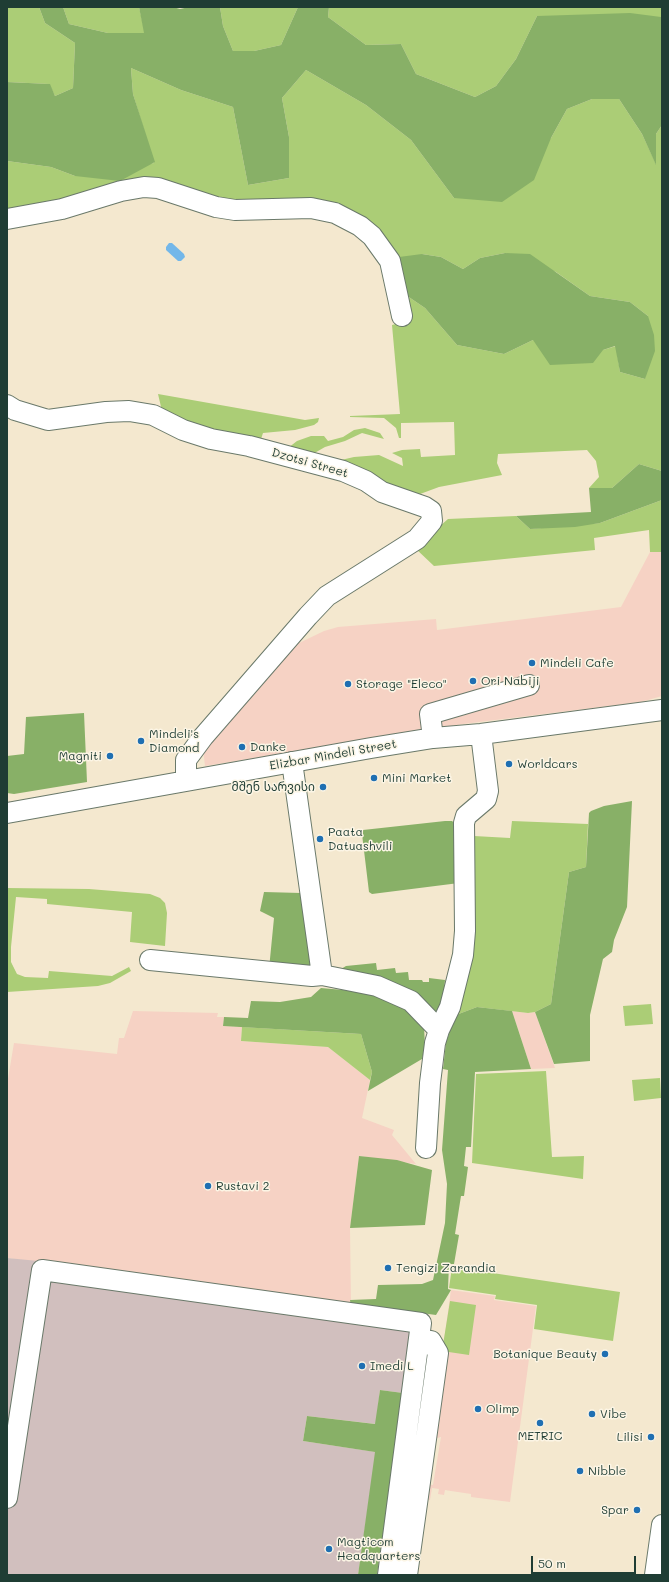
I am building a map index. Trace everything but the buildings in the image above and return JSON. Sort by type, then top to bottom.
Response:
[{"type":"street","points":[[7,218],[62,209],[121,191],[144,187],[158,188],[216,207],[235,210],[311,208],[335,213],[360,226],[372,236],[390,261],[402,316]]},
{"type":"street","name":"Dzotsi Street","points":[[7,405],[16,410],[48,420],[106,412],[129,411],[153,415],[183,430],[211,440],[249,446],[343,471],[366,481],[382,492],[425,507],[431,511],[432,520],[417,539],[327,596],[308,616],[203,737],[186,760],[186,780]]},
{"type":"street","points":[[433,738],[430,714],[529,685]]},
{"type":"street","name":"Elizbar Mindeli Street","points":[[11,808],[433,738],[481,734],[662,710]]},
{"type":"street","points":[[426,1148],[432,1061],[438,1030],[450,1007],[463,955],[465,931],[464,823],[466,816],[486,799],[488,791],[481,734]]},
{"type":"street","points":[[292,762],[322,975]]},
{"type":"street","points":[[150,960],[312,976],[322,975],[377,986],[411,1001],[438,1030]]},
{"type":"street","points":[[7,1498],[42,1270],[421,1323],[388,1575]]},
{"type":"street","points":[[407,1575],[438,1353],[431,1341],[419,1339]]},
{"type":"street","points":[[655,1575],[662,1525]]},
{"type":"shaded area","points":[[650,552],[662,552],[662,696],[641,702],[463,724],[205,766],[203,749],[297,644],[324,631],[338,627],[436,619],[437,630],[621,607]]},
{"type":"shaded area","points":[[133,1011],[218,1013],[217,1017],[224,1017],[223,1026],[242,1027],[241,1041],[328,1047],[370,1080],[362,1118],[394,1130],[392,1135],[416,1164],[359,1156],[350,1228],[351,1306],[7,1258],[7,1085],[14,1043],[117,1054],[119,1038],[124,1038]]},
{"type":"shaded area","points":[[512,1011],[528,1013],[535,1012],[555,1068],[531,1069]]},
{"type":"shaded area","points":[[7,1258],[49,1262],[412,1329],[379,1575],[377,1575],[403,1393],[380,1390],[376,1424],[307,1416],[303,1441],[376,1452],[358,1575],[7,1575]]},
{"type":"shaded area","name":"Olimp","points":[[451,1290],[495,1296],[494,1300],[536,1306],[510,1502],[471,1497],[471,1494],[445,1490],[444,1495],[438,1494],[439,1489],[432,1488],[430,1500],[424,1499],[426,1484],[433,1485],[441,1437],[430,1440]]},
{"type":"green space","points":[[7,7],[39,7],[45,23],[75,43],[73,88],[55,96],[49,84],[7,82]]},
{"type":"green space","points":[[39,7],[63,7],[69,24],[108,33],[144,33],[139,7],[173,7],[180,9],[189,7],[220,7],[223,26],[233,51],[254,51],[281,45],[298,7],[329,7],[328,17],[366,45],[401,44],[416,74],[475,97],[496,86],[516,59],[537,16],[630,13],[661,17],[662,125],[656,134],[656,165],[642,134],[619,99],[592,99],[567,109],[551,138],[534,180],[502,202],[454,198],[411,140],[366,105],[306,70],[282,98],[289,137],[289,178],[248,185],[233,107],[181,90],[131,68],[133,94],[155,162],[120,181],[75,176],[51,167],[7,161],[7,82],[50,84],[55,96],[73,88],[75,43],[45,23]]},
{"type":"green space","points":[[63,7],[139,7],[145,33],[108,33],[69,24]]},
{"type":"green space","points":[[220,7],[298,7],[281,45],[254,51],[233,51],[223,26]]},
{"type":"green space","points":[[329,7],[662,7],[662,18],[537,16],[516,59],[496,86],[475,97],[416,74],[401,44],[366,45],[328,17]]},
{"type":"green space","points":[[131,68],[181,90],[233,107],[248,185],[289,178],[289,137],[282,98],[306,70],[366,105],[411,140],[454,198],[551,138],[567,109],[592,99],[619,99],[642,134],[656,164],[656,134],[662,125],[662,471],[639,464],[612,488],[589,488],[599,477],[596,461],[587,450],[498,454],[497,463],[502,475],[439,487],[412,497],[340,462],[341,460],[354,457],[379,455],[403,466],[402,458],[392,453],[402,450],[420,449],[421,457],[455,455],[454,422],[401,423],[401,438],[399,438],[396,428],[384,418],[350,417],[400,414],[392,325],[408,321],[361,221],[235,203],[154,182],[120,181],[62,202],[7,211],[7,161],[51,167],[75,176],[154,163],[133,94]],"holes":[[[505,253],[556,272],[590,296],[630,302],[648,316],[645,379],[620,372],[616,346],[603,350],[533,340],[504,354],[457,345],[425,308],[400,291],[422,254],[441,257],[463,269],[480,258]]]},
{"type":"green space","points":[[505,253],[530,254],[590,296],[630,302],[648,316],[654,335],[655,351],[645,379],[620,372],[615,346],[603,350],[593,363],[550,365],[533,340],[504,354],[457,345],[425,308],[400,291],[399,257],[422,254],[441,257],[463,269],[480,258]]},
{"type":"green space","points":[[158,394],[305,420],[319,418],[318,422],[314,425],[295,430],[263,433],[260,442],[212,434],[162,411]]},
{"type":"green space","points":[[365,428],[380,433],[384,439],[362,433],[345,441],[325,447],[311,455],[288,448],[297,441],[311,436],[324,436],[328,441],[343,437],[354,430]]},
{"type":"green space","points":[[639,464],[662,471],[662,500],[600,523],[575,527],[530,529],[516,516],[591,512],[589,488],[612,488]]},
{"type":"green space","points":[[662,500],[662,552],[650,552],[649,530],[594,538],[595,550],[434,566],[415,548],[448,519],[516,516],[530,529],[600,523]]},
{"type":"green space","points":[[84,713],[87,782],[14,794],[7,793],[7,756],[24,754],[26,717]]},
{"type":"green space","points":[[632,801],[627,907],[614,940],[612,952],[603,959],[590,1015],[590,1061],[554,1064],[535,1012],[551,1004],[569,872],[586,867],[589,813],[604,806]]},
{"type":"green space","points":[[452,821],[459,827],[459,883],[372,894],[369,892],[362,834],[363,830]]},
{"type":"green space","points":[[512,821],[588,824],[586,867],[569,872],[551,1004],[535,1012],[528,1013],[477,1007],[456,1015],[474,836],[510,838]]},
{"type":"green space","points":[[7,888],[89,889],[150,894],[160,898],[165,903],[167,913],[165,946],[130,942],[132,912],[47,904],[47,899],[16,897],[11,962],[17,974],[25,977],[48,978],[49,971],[112,976],[129,967],[131,971],[110,983],[98,986],[7,992]]},
{"type":"green space","points":[[264,892],[301,893],[313,967],[269,969],[274,918],[260,911]]},
{"type":"green space","points":[[376,963],[377,970],[395,968],[396,973],[408,972],[409,980],[422,980],[423,982],[429,982],[429,978],[445,980],[443,1001],[435,1013],[341,969],[346,966]]},
{"type":"green space","points":[[321,988],[376,993],[412,1012],[424,1026],[425,1047],[422,1059],[368,1091],[372,1072],[361,1034],[223,1026],[224,1017],[248,1018],[251,1001],[280,1002],[311,997]]},
{"type":"green space","points":[[651,1004],[653,1024],[625,1026],[623,1006]]},
{"type":"green space","points":[[477,1007],[512,1011],[531,1069],[475,1072],[471,1147],[466,1147],[464,1166],[468,1167],[464,1196],[461,1196],[455,1234],[459,1235],[454,1264],[449,1264],[448,1289],[451,1290],[436,1315],[377,1307],[351,1306],[350,1300],[376,1299],[378,1285],[422,1284],[433,1280],[445,1223],[447,1184],[442,1150],[448,1070],[443,1069],[446,1042],[456,1015]]},
{"type":"green space","points":[[242,1027],[361,1034],[372,1072],[370,1080],[328,1047],[241,1041]]},
{"type":"green space","points":[[546,1071],[552,1157],[584,1156],[583,1179],[472,1163],[476,1074]]},
{"type":"green space","points":[[660,1078],[661,1098],[634,1101],[632,1080]]},
{"type":"green space","points":[[359,1156],[397,1160],[432,1170],[425,1225],[350,1228]]},
{"type":"green space","points":[[452,1267],[620,1292],[613,1341],[534,1329],[537,1305],[495,1299],[496,1295],[449,1288]]},
{"type":"green space","points":[[450,1301],[476,1305],[469,1355],[442,1351]]},
{"type":"green space","points":[[380,1390],[403,1393],[377,1575],[358,1575],[375,1452],[303,1441],[307,1416],[375,1424]]},
{"type":"water","points":[[169,243],[172,243],[184,254],[185,257],[181,261],[178,261],[166,250]]},
{"type":"place","name":"Mindeli Cafe","points":[[532,663]]},
{"type":"place","name":"Ori Nabiji","points":[[473,681]]},
{"type":"place","name":"Storage \"Eleco\"","points":[[348,684]]},
{"type":"place","name":"Mindeli's Diamond","points":[[141,741]]},
{"type":"place","name":"Danke","points":[[242,747]]},
{"type":"place","name":"Magniti","points":[[110,756]]},
{"type":"place","name":"Worldcars","points":[[509,764]]},
{"type":"place","name":"Mini Market","points":[[374,778]]},
{"type":"place","name":"მშენ სარვისი","points":[[323,787]]},
{"type":"place","name":"Paata Datuashvili","points":[[320,839]]},
{"type":"place","name":"Rustavi 2","points":[[208,1186]]},
{"type":"place","name":"Tengizi Zarandia","points":[[388,1268]]},
{"type":"place","name":"Botanique Beauty","points":[[605,1354]]},
{"type":"place","name":"Imedi L","points":[[362,1366]]},
{"type":"place","name":"Olimp","points":[[478,1409]]},
{"type":"place","name":"Vibe","points":[[592,1414]]},
{"type":"place","name":"METRIC","points":[[540,1423]]},
{"type":"place","name":"Lilisi","points":[[651,1437]]},
{"type":"place","name":"Nibble","points":[[580,1471]]},
{"type":"place","name":"Spar","points":[[637,1510]]},
{"type":"place","name":"Magticom Headquarters","points":[[329,1549]]}]
